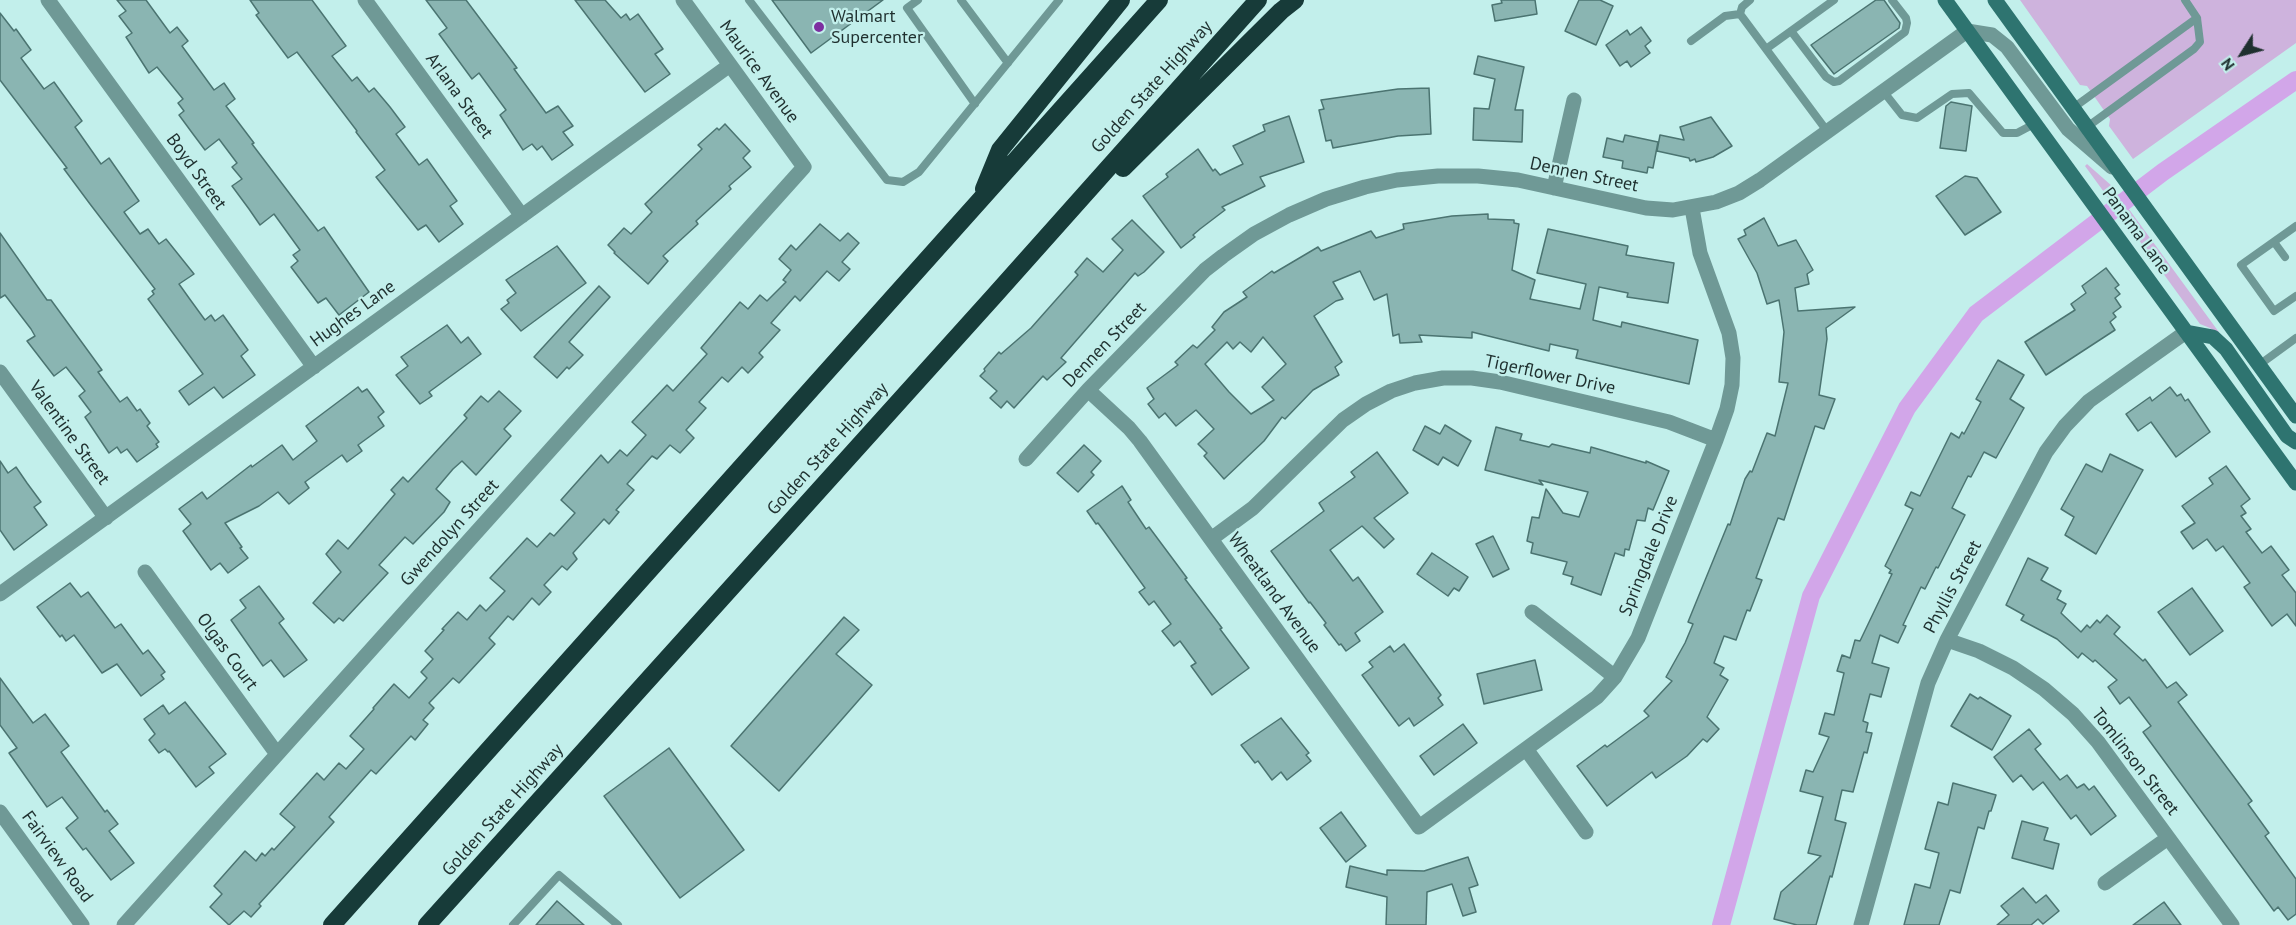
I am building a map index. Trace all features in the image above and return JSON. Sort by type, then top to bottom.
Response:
[{"type":"highway","points":[[979,202],[1000,150],[1121,0]]},
{"type":"highway","points":[[332,925],[1159,0]]},
{"type":"highway","name":"Golden State Highway","points":[[428,925],[1258,0]]},
{"type":"highway","points":[[994,296],[1295,0]]},
{"type":"main road","name":"Panama Lane","points":[[1945,0],[2112,233],[2296,483]]},
{"type":"main road","name":"Panama Lane","points":[[1995,0],[2296,416]]},
{"type":"main road","points":[[2186,332],[2213,337],[2226,349],[2287,436],[2296,442]]},
{"type":"street","name":"Boyd Street","points":[[48,0],[314,366]]},
{"type":"street","name":"Arlana Street","points":[[365,0],[522,216]]},
{"type":"street","name":"Maurice Avenue","points":[[682,0],[804,167]]},
{"type":"street","name":"Dennen Street","points":[[1026,459],[1088,390],[1205,270],[1254,234],[1289,215],[1326,199],[1365,187],[1397,180],[1438,176],[1478,176],[1518,180],[1646,208],[1673,210],[1716,202],[1739,193],[1967,31]]},
{"type":"street","points":[[1967,31],[1992,35],[2007,47],[2068,129],[2120,174]]},
{"type":"street","name":"Hughes Lane","points":[[0,594],[730,65]]},
{"type":"street","points":[[1554,188],[1574,100]]},
{"type":"street","name":"Gwendolyn Street","points":[[124,925],[804,167]]},
{"type":"street","name":"Springdale Drive","points":[[1419,827],[1597,697],[1615,677],[1638,638],[1716,440],[1727,409],[1732,385],[1733,358],[1726,320],[1706,274],[1692,208]]},
{"type":"street","name":"Phyllis Street","points":[[1861,925],[1928,683],[1947,640],[2046,452],[2065,426],[2089,401],[2186,332]]},
{"type":"street","name":"Valentine Street","points":[[0,372],[106,518]]},
{"type":"street","name":"Tigerflower Drive","points":[[1211,539],[1253,508],[1343,420],[1366,404],[1391,391],[1415,383],[1453,378],[1500,382],[1669,422],[1716,440]]},
{"type":"street","name":"Wheatland Avenue","points":[[1088,390],[1129,428],[1419,827]]},
{"type":"street","name":"Olgas Court","points":[[145,572],[277,754]]},
{"type":"street","points":[[1532,612],[1615,677]]},
{"type":"street","name":"Tomlinson Street","points":[[1947,640],[1979,651],[2013,668],[2044,689],[2073,714],[2098,742],[2232,925]]},
{"type":"street","points":[[1526,749],[1586,832]]},
{"type":"street","name":"Fairview Road","points":[[0,812],[82,925]]},
{"type":"street","points":[[2105,884],[2168,838]]},
{"type":"lane","points":[[749,0],[887,180],[903,182],[919,172],[1059,0]]},
{"type":"lane","points":[[918,0],[907,8],[975,104]]},
{"type":"lane","points":[[961,0],[1008,63]]},
{"type":"lane","points":[[1740,14],[1742,7],[1750,0]]},
{"type":"lane","points":[[1766,49],[1834,0]]},
{"type":"lane","points":[[1791,31],[1826,77],[1834,82],[1839,81],[1905,32],[1906,18],[1893,0]]},
{"type":"lane","points":[[2087,127],[2194,49],[2200,42],[2198,18],[2185,0]]},
{"type":"lane","points":[[1691,41],[1725,16],[1740,14]]},
{"type":"lane","points":[[1740,14],[1827,131]]},
{"type":"lane","points":[[2073,108],[2198,18]]},
{"type":"lane","points":[[1883,91],[1902,115],[1917,118],[1952,94],[1969,93],[2003,133],[2018,133],[2034,124]]},
{"type":"lane","points":[[2296,227],[2241,265],[2274,311],[2296,296]]},
{"type":"lane","points":[[2274,242],[2284,257]]},
{"type":"lane","points":[[2259,365],[2296,338]]},
{"type":"lane","points":[[513,925],[559,875],[618,925]]},
{"type":"shaded area","points":[[2020,0],[2296,0],[2296,43],[2133,159],[2109,126],[2110,119],[2087,86],[2080,85]]},
{"type":"shaded area","points":[[2087,164],[2112,186],[2232,350],[2210,328],[2200,324],[2085,166]]},
{"type":"building","points":[[117,0],[146,0],[170,33],[177,27],[188,41],[182,46],[214,90],[224,83],[235,99],[226,106],[254,143],[252,144],[318,231],[324,227],[369,292],[339,315],[326,298],[318,303],[291,267],[298,261],[293,255],[300,250],[274,214],[260,225],[232,186],[242,179],[232,167],[237,163],[219,139],[205,150],[179,115],[184,111],[178,103],[183,99],[157,67],[149,73],[126,37],[132,33],[119,16],[126,11]]},
{"type":"building","points":[[250,0],[312,0],[346,46],[332,56],[352,81],[357,77],[369,92],[374,88],[390,107],[405,127],[396,134],[419,165],[427,159],[457,201],[450,206],[463,224],[439,242],[426,225],[418,230],[376,177],[385,170],[357,131],[297,52],[288,58],[256,15],[259,13]]},
{"type":"building","points":[[426,0],[466,0],[517,68],[514,69],[546,113],[558,106],[573,126],[563,132],[573,145],[552,160],[542,146],[537,150],[532,144],[523,150],[500,115],[506,110],[479,73],[472,79],[439,34],[447,28]]},
{"type":"building","points":[[575,0],[605,0],[621,18],[626,14],[630,20],[638,14],[663,49],[655,54],[670,74],[645,92]]},
{"type":"building","name":"Walmart Supercenter","points":[[772,0],[883,0],[811,53]]},
{"type":"building","points":[[1501,0],[1535,0],[1537,14],[1495,21],[1492,5],[1502,3]]},
{"type":"building","points":[[1579,0],[1600,0],[1613,6],[1596,45],[1565,31]]},
{"type":"building","points":[[1876,0],[1884,0],[1900,23],[1899,28],[1834,74],[1811,45]]},
{"type":"building","points":[[0,13],[14,31],[16,29],[31,50],[21,58],[44,89],[54,82],[82,121],[75,127],[101,164],[109,158],[139,201],[124,212],[140,234],[148,229],[159,244],[166,239],[194,274],[179,284],[205,320],[211,315],[215,321],[223,315],[248,350],[241,356],[255,375],[223,398],[214,387],[189,405],[179,391],[203,374],[148,299],[154,294],[152,291],[155,289],[0,80]]},
{"type":"building","points":[[1641,27],[1651,41],[1645,46],[1650,53],[1631,67],[1627,61],[1620,66],[1606,45],[1627,30],[1630,35]]},
{"type":"building","points":[[1478,56],[1524,67],[1515,110],[1523,110],[1522,142],[1473,140],[1474,108],[1489,109],[1495,79],[1474,74]]},
{"type":"building","points":[[1429,88],[1431,134],[1398,136],[1333,148],[1331,140],[1326,141],[1319,110],[1324,109],[1321,100],[1398,89]]},
{"type":"building","points":[[1951,102],[1972,106],[1966,151],[1940,148],[1946,106]]},
{"type":"building","points":[[1289,116],[1304,162],[1260,177],[1265,186],[1222,207],[1225,210],[1193,235],[1195,237],[1181,248],[1143,196],[1198,149],[1213,171],[1215,169],[1220,175],[1243,164],[1233,146],[1265,131],[1263,125]]},
{"type":"building","points":[[1711,117],[1732,146],[1713,157],[1696,162],[1695,159],[1690,161],[1689,158],[1657,151],[1660,135],[1684,140],[1680,127]]},
{"type":"building","points":[[725,124],[750,151],[743,158],[751,167],[729,186],[731,189],[696,221],[698,224],[663,256],[668,261],[648,284],[608,245],[624,228],[631,234],[652,212],[645,204],[702,149],[698,145]]},
{"type":"building","points":[[1625,135],[1658,142],[1653,168],[1648,167],[1647,173],[1622,168],[1623,161],[1603,157],[1607,138],[1623,142]]},
{"type":"building","points":[[1965,176],[1977,178],[2001,212],[1965,235],[1936,196]]},
{"type":"building","points":[[1488,214],[1488,219],[1514,220],[1514,223],[1519,224],[1512,270],[1535,280],[1530,299],[1580,309],[1586,284],[1537,273],[1548,229],[1628,246],[1626,255],[1674,263],[1668,303],[1627,297],[1628,293],[1599,287],[1593,320],[1621,327],[1622,322],[1698,340],[1689,384],[1576,358],[1578,350],[1550,344],[1549,351],[1472,332],[1472,338],[1419,335],[1422,342],[1400,343],[1399,334],[1393,336],[1387,294],[1374,300],[1360,271],[1333,282],[1343,299],[1336,301],[1314,316],[1342,362],[1335,367],[1339,375],[1313,390],[1285,419],[1282,417],[1264,441],[1224,479],[1204,456],[1207,453],[1198,444],[1214,429],[1196,410],[1176,426],[1165,413],[1159,418],[1148,404],[1154,399],[1147,388],[1178,365],[1175,362],[1193,345],[1197,348],[1215,330],[1212,327],[1224,312],[1247,297],[1243,292],[1272,271],[1274,273],[1318,247],[1321,251],[1371,231],[1376,238],[1404,229],[1403,224],[1452,216]],"holes":[[[1263,337],[1286,364],[1262,387],[1274,400],[1251,414],[1205,364],[1227,342],[1233,349],[1240,342],[1251,352]]]},
{"type":"building","points":[[1764,218],[1778,246],[1796,240],[1813,270],[1807,274],[1809,284],[1795,288],[1798,311],[1855,307],[1826,328],[1827,339],[1819,395],[1835,399],[1824,429],[1815,426],[1784,520],[1778,518],[1756,578],[1762,580],[1750,611],[1747,610],[1736,640],[1724,636],[1714,663],[1724,668],[1720,675],[1728,680],[1707,717],[1719,729],[1707,742],[1703,739],[1687,756],[1656,778],[1652,772],[1607,806],[1577,766],[1649,716],[1644,711],[1672,681],[1666,677],[1693,624],[1688,622],[1728,524],[1730,525],[1745,479],[1750,471],[1752,472],[1767,433],[1775,436],[1788,383],[1779,382],[1784,332],[1779,300],[1767,304],[1757,273],[1738,239],[1746,235],[1744,230]]},
{"type":"building","points":[[1132,220],[1164,252],[1144,272],[1138,276],[1135,273],[1061,358],[1066,362],[1047,380],[1043,376],[1014,408],[1007,401],[1001,408],[990,398],[997,391],[980,376],[985,371],[984,369],[999,352],[1001,354],[1031,328],[1078,275],[1075,272],[1087,258],[1103,272],[1123,250],[1112,239]]},
{"type":"building","points":[[820,224],[840,241],[848,233],[859,243],[842,262],[850,269],[839,281],[827,271],[800,301],[795,296],[771,323],[780,330],[759,353],[763,357],[748,373],[742,367],[728,382],[722,377],[699,402],[706,408],[686,430],[694,438],[680,453],[670,445],[657,459],[652,456],[627,484],[634,490],[616,510],[619,512],[609,524],[604,519],[573,553],[577,559],[567,570],[562,566],[544,585],[551,592],[539,605],[532,598],[513,620],[508,616],[489,638],[495,644],[459,683],[453,678],[429,703],[434,708],[423,720],[428,724],[415,740],[411,736],[376,774],[371,770],[329,817],[334,822],[259,904],[261,906],[251,917],[244,911],[229,925],[210,907],[222,894],[214,886],[245,851],[256,861],[262,853],[265,856],[272,848],[274,850],[295,827],[280,814],[317,773],[324,780],[339,763],[346,769],[364,749],[350,736],[373,708],[394,684],[409,698],[427,678],[421,672],[433,659],[425,651],[444,630],[442,629],[458,612],[467,620],[480,605],[486,611],[505,591],[490,578],[527,538],[537,547],[550,533],[554,536],[575,513],[561,500],[601,455],[608,463],[620,450],[627,456],[646,435],[632,422],[667,385],[673,391],[707,354],[701,348],[740,302],[748,309],[760,295],[767,301],[786,282],[783,280],[791,270],[779,259],[791,245],[796,250]]},
{"type":"building","points":[[0,233],[47,300],[51,300],[102,370],[98,372],[120,402],[127,397],[150,423],[147,426],[159,442],[156,444],[158,447],[137,462],[127,449],[121,453],[117,447],[109,453],[85,417],[91,412],[79,396],[85,391],[66,367],[54,376],[27,341],[35,336],[31,329],[5,295],[0,298]]},
{"type":"building","points":[[557,246],[586,283],[521,331],[501,309],[516,293],[506,280]]},
{"type":"building","points":[[2106,268],[2119,285],[2115,288],[2120,294],[2115,298],[2121,307],[2113,313],[2116,317],[2110,322],[2115,330],[2046,375],[2025,342],[2075,310],[2071,304],[2086,293],[2082,286]]},
{"type":"building","points":[[599,286],[610,297],[569,342],[583,355],[557,378],[534,357]]},
{"type":"building","points":[[447,325],[461,343],[468,337],[481,354],[429,392],[432,396],[420,404],[396,375],[408,366],[401,357]]},
{"type":"building","points":[[1998,360],[2024,375],[2010,399],[2024,408],[1996,458],[1984,452],[1971,477],[1968,476],[1952,508],[1965,515],[1938,568],[1936,567],[1925,589],[1921,587],[1903,625],[1906,626],[1898,643],[1880,635],[1872,663],[1889,668],[1881,697],[1870,694],[1863,721],[1868,723],[1866,732],[1872,733],[1853,792],[1842,790],[1835,820],[1846,823],[1832,877],[1830,876],[1816,925],[1797,925],[1774,919],[1781,892],[1821,856],[1808,853],[1823,797],[1800,791],[1806,770],[1813,772],[1829,737],[1819,734],[1825,713],[1834,715],[1844,673],[1837,671],[1842,655],[1850,658],[1855,640],[1860,641],[1892,574],[1889,573],[1891,570],[1885,566],[1913,509],[1905,505],[1911,492],[1920,496],[1951,433],[1959,438],[1962,432],[1964,434],[1981,402],[1976,399]]},
{"type":"building","points":[[358,387],[362,392],[367,389],[384,412],[378,417],[384,426],[358,445],[362,451],[347,462],[342,455],[305,482],[309,488],[289,504],[278,492],[259,506],[225,523],[248,558],[228,573],[220,563],[211,570],[183,531],[191,524],[179,509],[202,492],[207,499],[251,465],[252,467],[282,445],[293,460],[317,441],[306,426]]},
{"type":"building","points":[[2170,387],[2177,396],[2181,394],[2185,401],[2188,399],[2210,432],[2176,457],[2151,422],[2138,431],[2126,414],[2150,397],[2152,401]]},
{"type":"building","points":[[499,391],[521,411],[504,429],[511,436],[476,475],[462,461],[453,469],[436,489],[450,502],[444,512],[413,544],[405,537],[379,565],[388,573],[343,621],[339,618],[334,623],[313,603],[341,572],[326,554],[338,540],[348,549],[395,494],[391,490],[403,477],[408,482],[467,418],[464,415],[481,396],[488,402]]},
{"type":"building","points":[[1445,425],[1471,441],[1458,466],[1443,457],[1438,465],[1413,450],[1425,426],[1440,434]]},
{"type":"building","points":[[1496,427],[1522,434],[1520,440],[1549,447],[1552,444],[1590,453],[1591,447],[1646,463],[1646,461],[1669,471],[1653,510],[1648,508],[1645,521],[1637,520],[1629,550],[1625,549],[1624,556],[1615,553],[1601,595],[1571,584],[1573,577],[1563,574],[1567,562],[1531,553],[1533,543],[1527,541],[1532,517],[1539,518],[1546,489],[1563,513],[1579,517],[1588,492],[1539,480],[1543,485],[1485,470]]},
{"type":"building","points":[[1084,445],[1101,461],[1091,472],[1094,475],[1078,492],[1057,473]]},
{"type":"building","points":[[1377,452],[1408,493],[1374,518],[1394,539],[1384,548],[1362,526],[1330,550],[1353,581],[1358,577],[1383,612],[1355,633],[1360,641],[1346,651],[1324,625],[1326,623],[1271,551],[1324,511],[1319,503],[1355,477],[1351,472]]},
{"type":"building","points":[[2110,454],[2143,470],[2096,554],[2065,535],[2074,517],[2061,509],[2086,464],[2102,472]]},
{"type":"building","points":[[0,461],[8,473],[16,467],[41,502],[34,507],[47,525],[14,550],[0,530]]},
{"type":"building","points":[[2226,466],[2250,499],[2241,506],[2246,513],[2241,516],[2251,529],[2246,532],[2262,553],[2271,546],[2289,570],[2282,575],[2296,593],[2296,626],[2287,614],[2272,626],[2244,587],[2250,583],[2223,546],[2216,551],[2207,539],[2193,549],[2181,532],[2195,523],[2182,506],[2213,484],[2209,478]]},
{"type":"building","points":[[1122,486],[1131,500],[1128,502],[1146,529],[1149,527],[1187,578],[1185,579],[1249,668],[1212,695],[1191,666],[1196,663],[1180,641],[1174,646],[1162,631],[1171,624],[1154,601],[1149,605],[1139,592],[1145,588],[1087,511]]},
{"type":"building","points":[[1493,536],[1509,569],[1493,577],[1476,544]]},
{"type":"building","points":[[1432,553],[1468,577],[1459,591],[1454,588],[1448,596],[1417,574]]},
{"type":"building","points":[[2028,558],[2048,568],[2041,580],[2061,591],[2057,599],[2066,604],[2061,613],[2081,632],[2087,625],[2090,628],[2097,620],[2100,623],[2107,615],[2120,627],[2114,634],[2143,661],[2145,659],[2167,688],[2176,682],[2187,695],[2178,702],[2252,801],[2248,804],[2269,833],[2265,836],[2296,879],[2296,914],[2288,920],[2278,907],[2274,911],[2143,732],[2151,726],[2129,697],[2120,704],[2108,687],[2117,680],[2095,660],[2093,662],[2082,653],[2078,658],[2057,639],[2021,620],[2024,615],[2006,605]]},
{"type":"building","points":[[70,583],[81,597],[88,592],[115,628],[121,624],[143,654],[148,650],[165,672],[161,675],[164,679],[141,696],[117,664],[102,673],[74,635],[66,641],[62,635],[60,637],[37,607]]},
{"type":"building","points":[[259,586],[284,619],[279,623],[307,660],[284,677],[271,660],[263,666],[231,620],[246,608],[240,600]]},
{"type":"building","points":[[2192,588],[2223,631],[2190,655],[2158,612]]},
{"type":"building","points":[[844,617],[859,630],[836,654],[872,685],[779,791],[731,746]]},
{"type":"building","points":[[1404,644],[1441,695],[1438,698],[1443,705],[1414,726],[1409,718],[1399,726],[1362,675],[1373,667],[1369,662],[1390,646],[1394,652]]},
{"type":"building","points":[[1535,660],[1542,690],[1484,704],[1477,674]]},
{"type":"building","points":[[0,678],[33,723],[45,714],[69,746],[61,752],[105,812],[107,810],[118,824],[109,831],[134,863],[111,880],[86,848],[83,850],[66,828],[78,818],[62,797],[47,807],[9,753],[17,748],[0,725]]},
{"type":"building","points":[[1970,694],[1978,699],[1980,697],[2011,716],[1992,750],[1951,726]]},
{"type":"building","points":[[185,702],[226,754],[209,767],[214,773],[196,787],[169,751],[165,749],[159,753],[149,740],[155,734],[144,719],[163,705],[169,714]]},
{"type":"building","points":[[1281,718],[1309,753],[1306,755],[1311,761],[1287,780],[1281,772],[1272,780],[1258,761],[1255,763],[1241,745]]},
{"type":"building","points":[[1463,724],[1477,743],[1434,775],[1420,756]]},
{"type":"building","points":[[2029,729],[2041,744],[2035,749],[2060,780],[2067,775],[2077,788],[2084,784],[2089,790],[2094,786],[2116,816],[2091,835],[2076,815],[2071,819],[2043,782],[2033,790],[2021,775],[2013,782],[1994,757]]},
{"type":"building","points":[[669,748],[744,850],[680,898],[604,796]]},
{"type":"building","points":[[1953,783],[1996,795],[1991,811],[1989,811],[1984,829],[1978,827],[1960,893],[1950,890],[1939,925],[1904,925],[1915,884],[1930,888],[1939,853],[1925,849],[1938,802],[1948,805]]},
{"type":"building","points":[[1341,812],[1366,846],[1346,862],[1320,828]]},
{"type":"building","points":[[2022,821],[2048,828],[2044,840],[2059,844],[2053,869],[2012,858]]},
{"type":"building","points":[[1468,857],[1478,885],[1469,888],[1476,912],[1463,916],[1452,884],[1427,892],[1426,925],[1386,925],[1387,897],[1346,887],[1350,866],[1387,875],[1387,870],[1424,871]]},
{"type":"building","points":[[2023,888],[2036,903],[2046,895],[2059,911],[2043,924],[2038,919],[2031,925],[1997,925],[2009,915],[2001,906]]},
{"type":"building","points":[[557,901],[584,925],[536,925]]},
{"type":"building","points":[[2164,902],[2181,925],[2133,925]]},
{"type":"waterway","points":[[1721,925],[1811,596],[1907,408],[1976,314],[2163,172],[2296,80]]},
{"type":"place","name":"Walmart Supercenter","points":[[819,27]]}]
